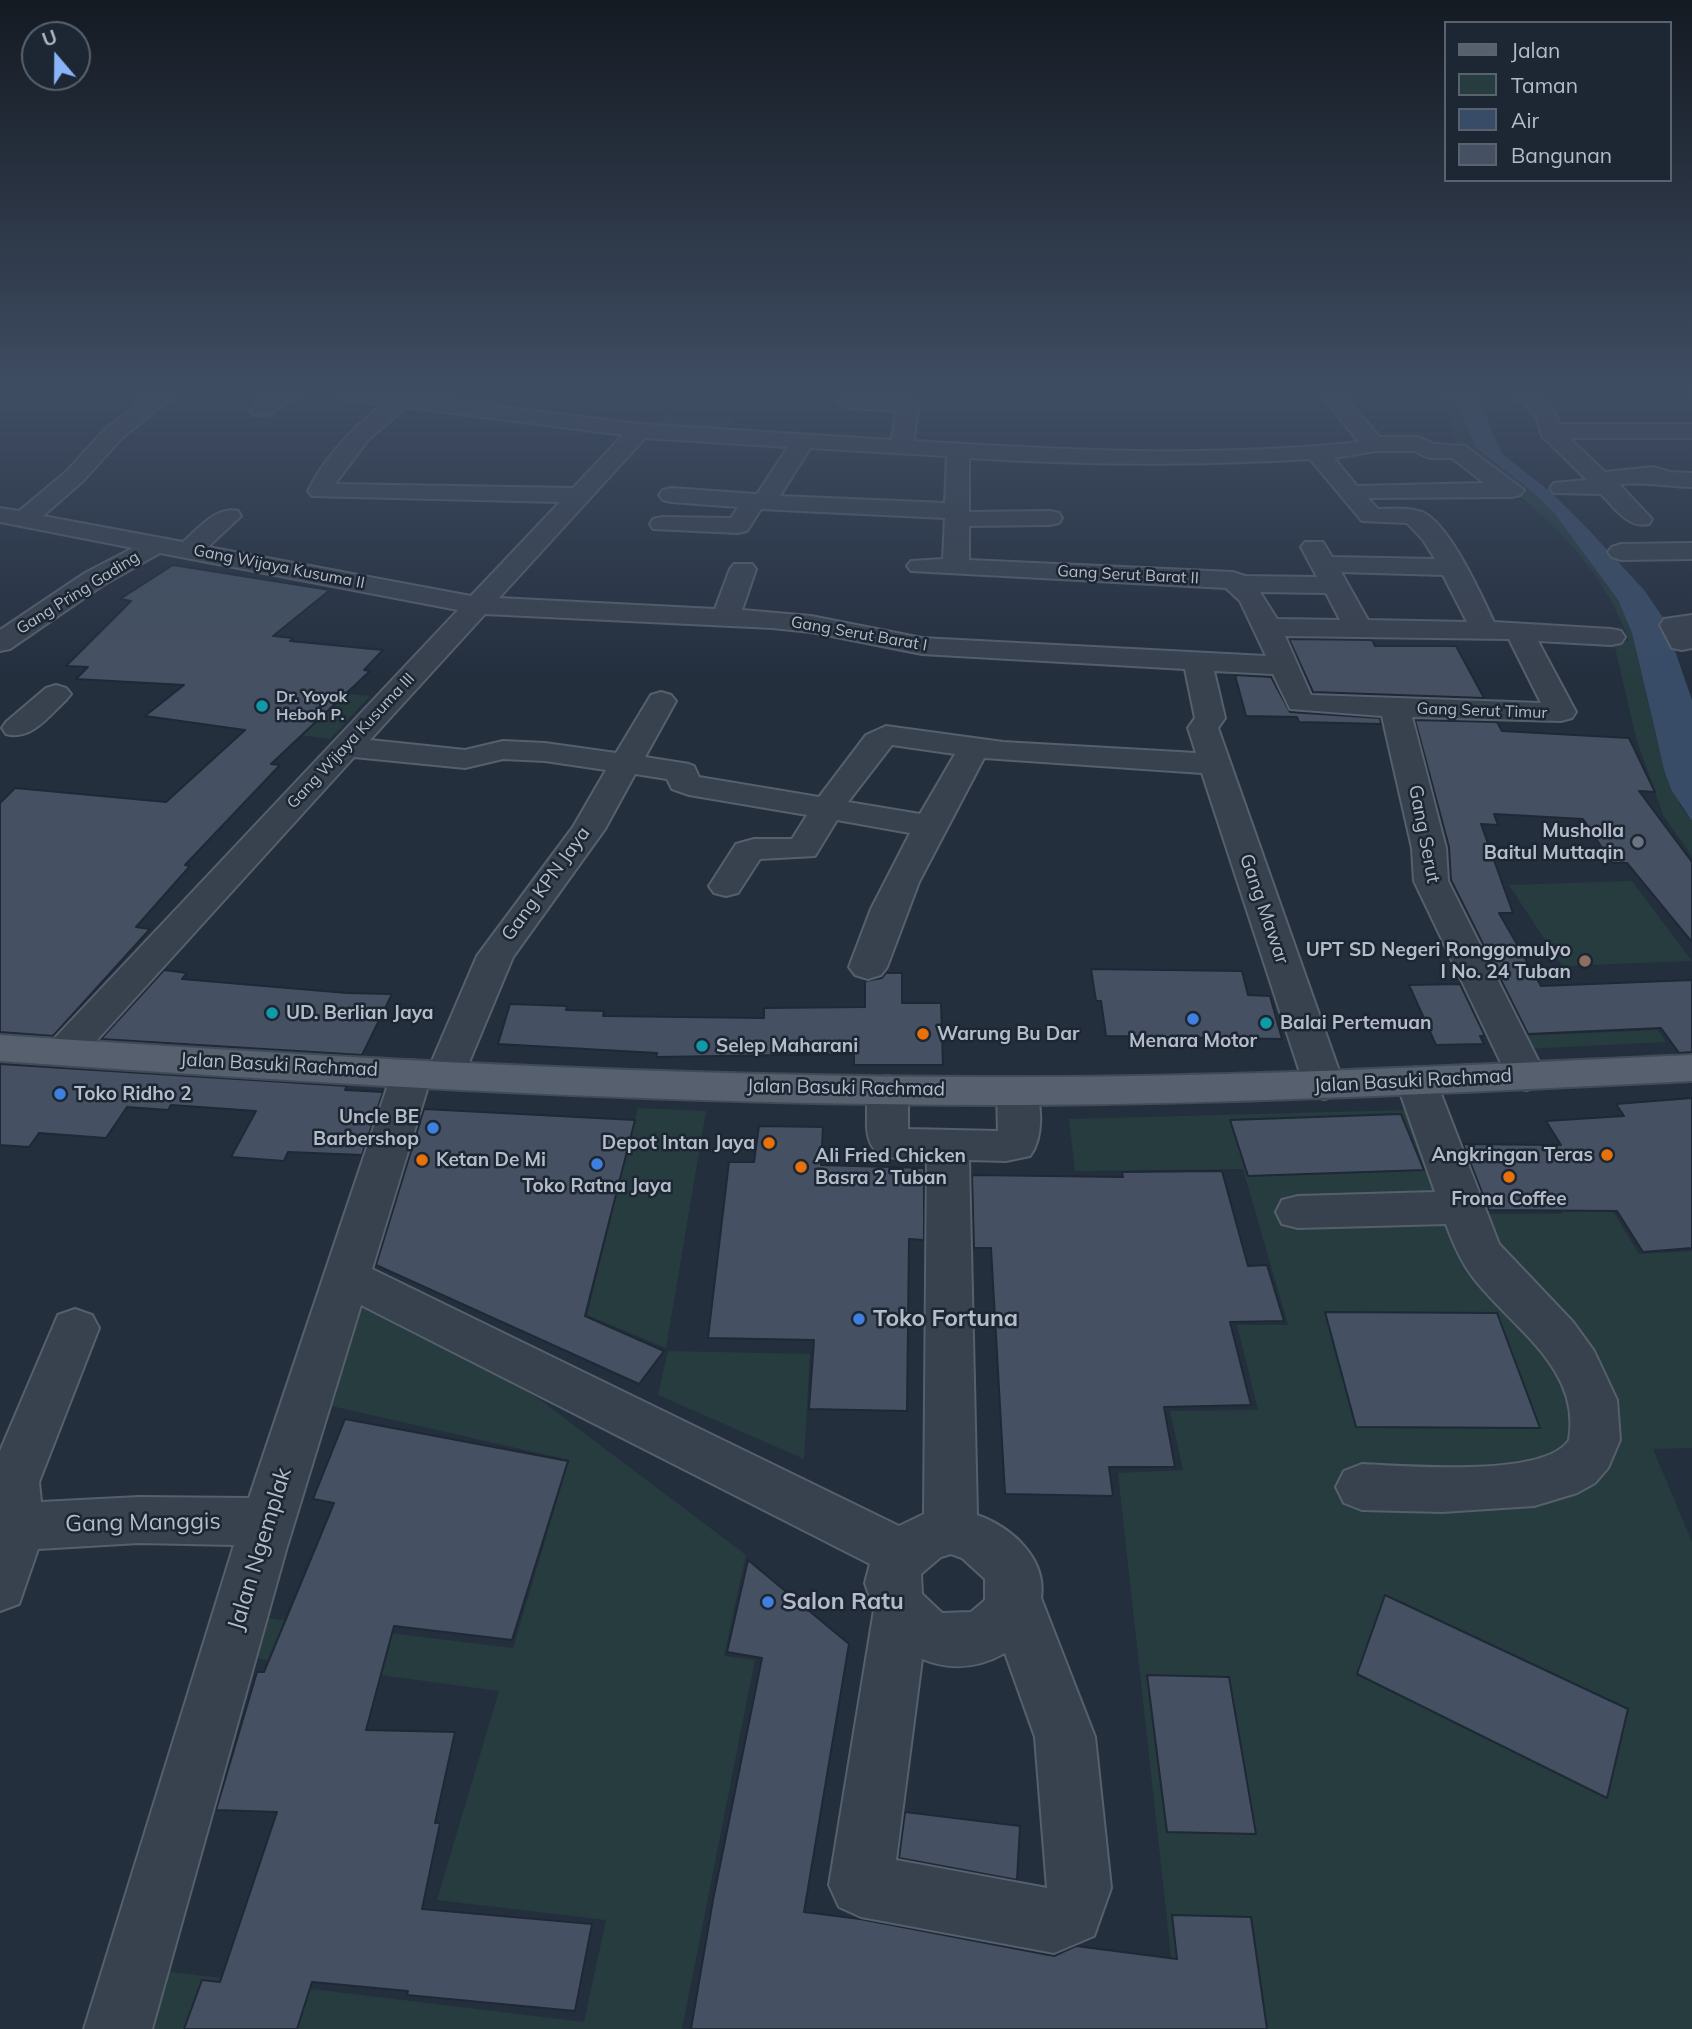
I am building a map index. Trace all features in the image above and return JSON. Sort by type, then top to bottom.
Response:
[{"type":"main road","name":"Jalan Basuki Rachmad","points":[[0,1048],[654,1084],[888,1090],[1017,1091],[1324,1085],[1692,1068]]},
{"type":"street","points":[[13,517],[56,489]]},
{"type":"street","points":[[322,489],[320,491],[579,495]]},
{"type":"street","name":"Gang Wijaya Kusuma III","points":[[64,1052],[585,489]]},
{"type":"street","points":[[662,524],[736,526],[742,523],[769,489]]},
{"type":"street","points":[[956,567],[957,489]]},
{"type":"street","points":[[1347,489],[1371,516],[1410,517],[1419,520],[1451,566],[1485,631]]},
{"type":"street","points":[[1349,491],[1510,490],[1508,489]]},
{"type":"street","points":[[1611,489],[1640,519]]},
{"type":"street","points":[[671,495],[957,515],[1050,518]]},
{"type":"street","points":[[189,550],[229,516]]},
{"type":"street","name":"Gang Wijaya Kusuma II","points":[[13,517],[475,605]]},
{"type":"street","name":"Gang Pring Gading","points":[[0,643],[94,579],[158,544]]},
{"type":"street","points":[[1621,552],[1692,551]]},
{"type":"street","points":[[1323,564],[1359,629]]},
{"type":"street","name":"Gang Serut Barat II","points":[[920,566],[1227,579],[1241,584],[1323,564],[1451,566]]},
{"type":"street","points":[[726,617],[743,569]]},
{"type":"street","points":[[1241,584],[1267,627],[1301,704],[1395,708]]},
{"type":"street","name":"Gang Serut Barat I","points":[[475,605],[802,623],[922,646],[1285,666]]},
{"type":"street","points":[[1267,627],[1519,631],[1611,637]]},
{"type":"street","name":"Gang Serut Timur","points":[[1395,708],[1561,712],[1519,631]]},
{"type":"street","points":[[726,886],[748,851],[803,849],[827,809],[882,736],[898,735],[974,748],[1210,748],[1202,724],[1210,718],[1198,661]]},
{"type":"street","points":[[6,732],[56,694]]},
{"type":"street","name":"Gang KPN Jaya","points":[[429,1073],[495,956],[588,829],[661,701]]},
{"type":"street","name":"Gang Serut","points":[[1395,708],[1429,848],[1431,881],[1526,1076]]},
{"type":"street","points":[[346,747],[465,759],[499,751],[525,751],[625,764],[682,772],[683,782],[689,785],[930,826]]},
{"type":"street","points":[[868,967],[881,923],[930,826],[974,748]]},
{"type":"street","name":"Gang Mawar","points":[[1210,748],[1324,1085]]},
{"type":"street","name":"Jalan Ngemplak","points":[[118,2029],[268,1522],[345,1276],[429,1073]]},
{"type":"street","points":[[1362,1487],[1518,1485],[1565,1475],[1585,1460],[1592,1449],[1596,1417],[1588,1383],[1554,1332],[1485,1261],[1416,1081]]},
{"type":"street","points":[[888,1090],[888,1140],[896,1144],[948,1145],[1018,1144],[1017,1091]]},
{"type":"street","points":[[948,1145],[951,1530]]},
{"type":"street","points":[[1298,1212],[1463,1207]]},
{"type":"street","points":[[345,1276],[902,1582],[923,1633],[942,1640],[962,1642],[982,1637],[999,1626],[1010,1610],[1013,1598],[1015,1592],[1012,1573],[1003,1556],[989,1542],[971,1534],[951,1530],[916,1541],[902,1582],[861,1885],[1054,1921],[1071,1913],[1079,1888],[1066,1745],[1013,1598]]},
{"type":"street","points":[[0,1585],[18,1527],[13,1482],[75,1328]]},
{"type":"street","name":"Gang Manggis","points":[[18,1527],[139,1520],[268,1522]]},
{"type":"green space","points":[[1510,489],[1528,489],[1555,514],[1618,600],[1632,633],[1657,741],[1680,805],[1692,821],[1692,856],[1663,815],[1636,738],[1613,639],[1629,641],[1620,619],[1583,559],[1551,524]]},
{"type":"green space","points":[[333,692],[370,696],[330,739],[292,734]]},
{"type":"green space","points":[[1632,881],[1692,961],[1562,966],[1509,885]]},
{"type":"green space","points":[[1658,1030],[1666,1042],[1523,1049],[1517,1036]]},
{"type":"green space","points":[[638,1108],[706,1111],[666,1348],[587,1315]]},
{"type":"green space","points":[[1445,1109],[1487,1214],[1562,1214],[1558,1201],[1605,1198],[1639,1254],[1692,1251],[1692,1448],[1653,1449],[1692,1542],[1692,2029],[1179,2029],[1118,1473],[1183,1470],[1170,1411],[1258,1410],[1237,1325],[1288,1325],[1243,1169],[1075,1171],[1069,1119]]},
{"type":"green space","points":[[356,1302],[490,1369],[539,1399],[746,1555],[724,1656],[755,1660],[682,2029],[147,2029],[163,1971],[584,2022],[606,1920],[437,1900],[499,1691],[254,1658],[265,1618],[513,1648],[569,1460],[327,1405]]},
{"type":"green space","points":[[668,1351],[810,1354],[804,1459],[658,1395]]},
{"type":"water","points":[[1528,489],[1547,489],[1551,492],[1644,590],[1664,619],[1692,700],[1692,821],[1672,791],[1665,773],[1632,633],[1618,600],[1555,514]]},
{"type":"building","points":[[173,565],[330,590],[273,636],[293,638],[290,641],[383,650],[364,670],[370,671],[271,764],[280,765],[185,865],[190,866],[136,927],[150,929],[53,1036],[0,1032],[0,803],[15,788],[166,802],[245,730],[145,716],[184,685],[76,679],[88,667],[66,666],[131,601],[120,599]]},
{"type":"building","points":[[1289,639],[1372,640],[1375,646],[1456,646],[1484,698],[1313,692]]},
{"type":"building","points":[[1235,675],[1271,677],[1290,712],[1380,718],[1381,724],[1299,722],[1297,717],[1246,716]]},
{"type":"building","points":[[1415,720],[1497,722],[1502,731],[1629,738],[1655,792],[1639,791],[1692,862],[1692,942],[1627,863],[1612,863],[1583,819],[1494,814],[1498,825],[1481,824],[1513,913],[1499,913],[1541,986],[1692,980],[1692,1052],[1679,1053],[1661,1028],[1528,1034],[1451,880],[1449,847]]},
{"type":"building","name":"Menara Motor","points":[[1091,969],[1242,971],[1248,995],[1270,996],[1282,1039],[1106,1036],[1101,1001],[1096,1001]]},
{"type":"building","points":[[164,970],[187,973],[182,979],[347,993],[392,994],[362,1055],[101,1039]]},
{"type":"building","points":[[886,973],[902,973],[902,1003],[941,1003],[943,1065],[854,1065],[854,1054],[656,1057],[657,1053],[498,1044],[510,1004],[567,1006],[566,1010],[604,1011],[603,1016],[764,1018],[764,1008],[865,1007],[865,981],[882,978]]},
{"type":"building","points":[[1460,984],[1485,1036],[1480,1036],[1484,1044],[1436,1045],[1409,985]]},
{"type":"building","points":[[0,1064],[347,1086],[345,1090],[383,1092],[362,1155],[288,1152],[284,1161],[231,1157],[256,1111],[171,1105],[168,1110],[127,1107],[106,1138],[39,1133],[29,1147],[0,1145]]},
{"type":"building","points":[[1692,1098],[1692,1248],[1643,1252],[1617,1211],[1489,1210],[1463,1144],[1561,1145],[1546,1121],[1624,1116],[1616,1104]]},
{"type":"building","points":[[424,1109],[635,1120],[585,1316],[664,1351],[639,1384],[376,1265]]},
{"type":"building","points":[[1401,1114],[1424,1170],[1248,1176],[1230,1120]]},
{"type":"building","points":[[759,1126],[823,1127],[821,1165],[924,1168],[924,1240],[909,1239],[907,1411],[809,1409],[814,1340],[708,1338],[729,1162],[754,1162]]},
{"type":"building","points":[[1222,1171],[1248,1266],[1267,1265],[1284,1321],[1230,1322],[1251,1405],[1164,1407],[1175,1467],[1109,1467],[1113,1496],[1005,1494],[991,1248],[974,1248],[972,1175],[1123,1177],[1122,1172]]},
{"type":"building","points":[[1325,1312],[1497,1313],[1540,1428],[1356,1427]]},
{"type":"building","points":[[345,1419],[568,1461],[512,1640],[394,1626],[366,1730],[455,1732],[435,1823],[440,1823],[422,1909],[592,1924],[575,2011],[407,1995],[408,1991],[312,1982],[297,2029],[184,2029],[202,1980],[220,1982],[277,1812],[216,1810],[257,1672],[264,1672],[334,1503],[313,1499]]},
{"type":"building","points":[[748,1560],[849,1644],[804,1912],[860,1919],[1054,1956],[1076,1946],[1177,1959],[1172,1915],[1251,1917],[1267,2029],[691,2029],[713,1900],[762,1658],[727,1652]]},
{"type":"building","points":[[1385,1595],[1628,1709],[1607,1798],[1357,1674]]},
{"type":"building","points":[[1147,1675],[1229,1677],[1256,1834],[1167,1832]]},
{"type":"building","points":[[905,1812],[1020,1826],[1017,1880],[899,1858]]},
{"type":"place","name":"Dr. Yoyok Heboh P.","points":[[262,706]]},
{"type":"place","name":"Musholla Baitul Muttaqin","points":[[1638,842]]},
{"type":"place","name":"UPT SD Negeri Ronggomulyo I No. 24 Tuban","points":[[1585,961]]},
{"type":"place","name":"UD. Berlian Jaya","points":[[272,1013]]},
{"type":"place","name":"Menara Motor","points":[[1193,1019]]},
{"type":"place","name":"Balai Pertemuan","points":[[1266,1023]]},
{"type":"place","name":"Warung Bu Dar","points":[[923,1034]]},
{"type":"place","name":"Selep Maharani","points":[[702,1046]]},
{"type":"place","name":"Toko Ridho 2","points":[[60,1094]]},
{"type":"place","name":"Uncle BE Barbershop","points":[[433,1128]]},
{"type":"place","name":"Depot Intan Jaya","points":[[769,1143]]},
{"type":"place","name":"Angkringan Teras","points":[[1607,1155]]},
{"type":"place","name":"Ketan De Mi","points":[[422,1160]]},
{"type":"place","name":"Toko Ratna Jaya","points":[[597,1164]]},
{"type":"place","name":"Ali Fried Chicken Basra 2 Tuban","points":[[801,1167]]},
{"type":"place","name":"Frona Coffee","points":[[1509,1177]]},
{"type":"place","name":"Toko Fortuna","points":[[859,1319]]},
{"type":"place","name":"Salon Ratu","points":[[768,1602]]}]
